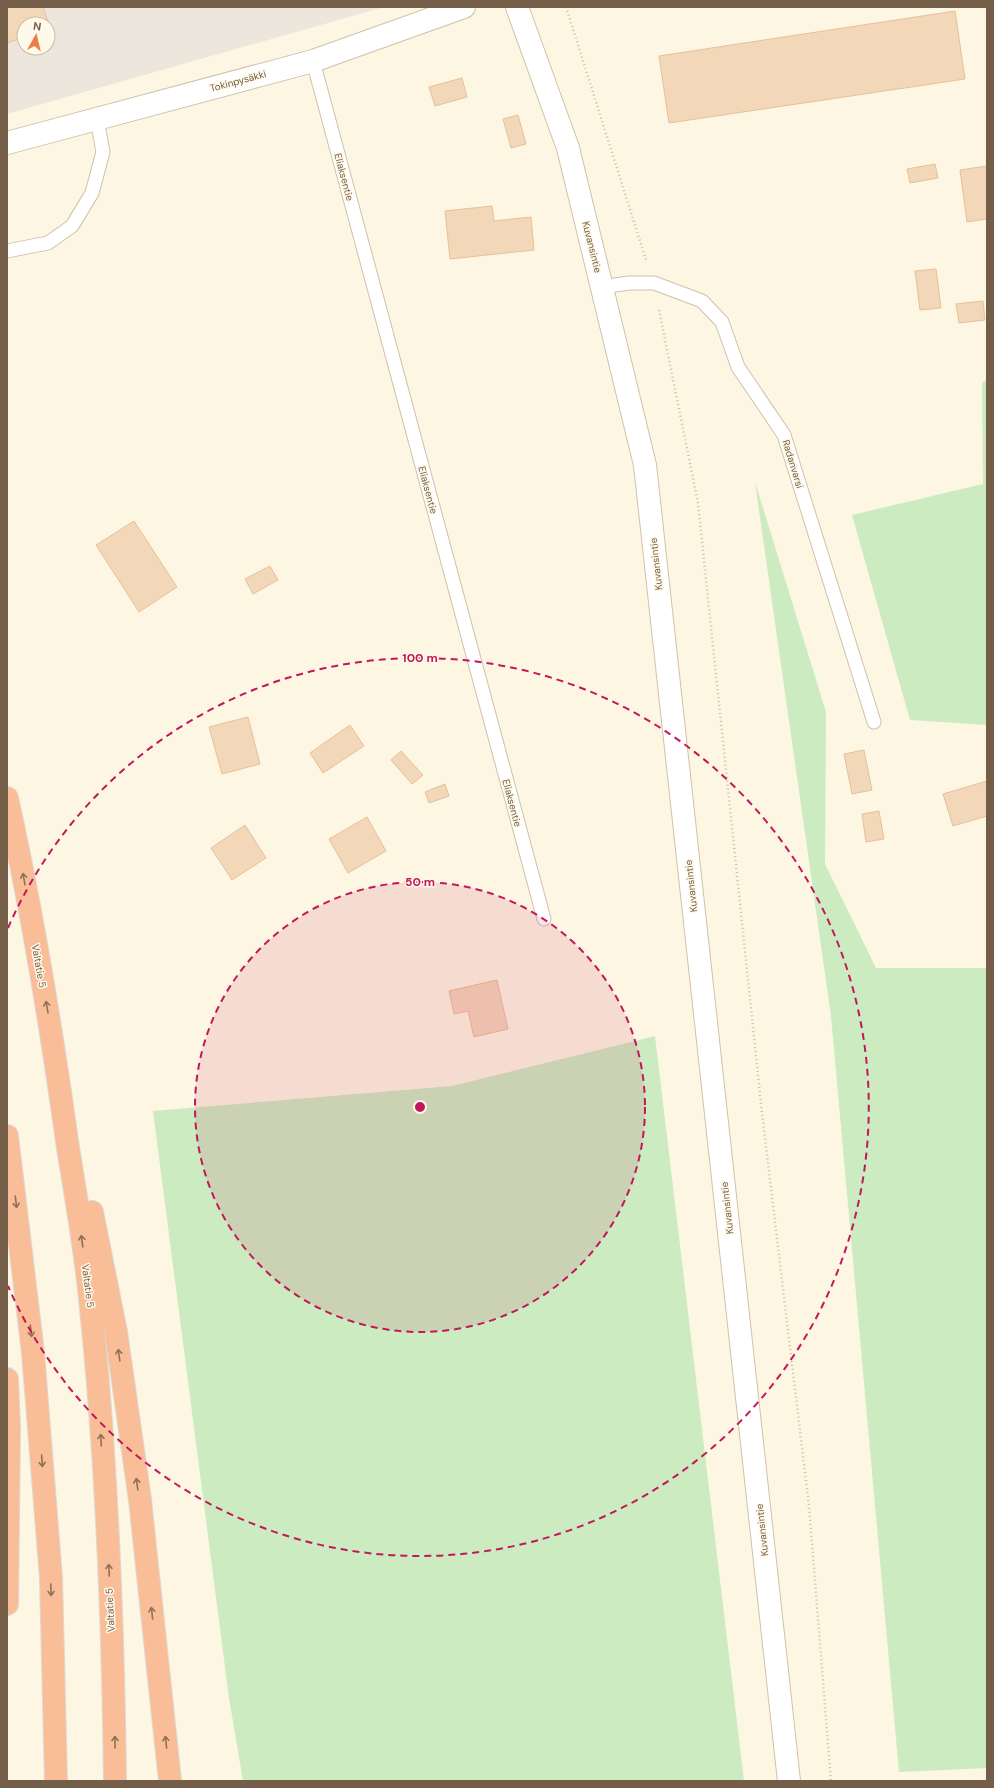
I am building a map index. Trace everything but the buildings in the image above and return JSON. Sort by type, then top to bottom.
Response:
[{"type":"highway","name":"Valtatie 5","points":[[7,798],[18,849],[53,1045],[90,1297],[106,1522],[114,1690],[115,1781]]},
{"type":"highway","points":[[53,1045],[83,1172],[116,1332],[140,1500],[170,1781]]},
{"type":"highway","points":[[7,1136],[35,1368],[50,1578],[56,1781]]},
{"type":"highway","points":[[7,1379],[9,1428],[7,1604]]},
{"type":"street","name":"Tokinpysäkki","points":[[7,143],[313,61],[464,7]]},
{"type":"street","name":"Kuvansintie","points":[[517,7],[568,148],[645,465],[789,1781]]},
{"type":"lane","name":"Eliaksentie","points":[[313,61],[544,920]]},
{"type":"lane","points":[[7,251],[48,243],[72,226],[92,193],[103,152],[97,119]]},
{"type":"lane","name":"Radanvarsi","points":[[602,287],[629,283],[654,283],[702,301],[722,322],[738,367],[784,435],[874,722]]},
{"type":"path","points":[[566,7],[654,283],[698,503],[761,1105],[809,1506],[831,1781]]},
{"type":"shaded area","points":[[7,7],[384,7],[7,114]]},
{"type":"green space","points":[[987,379],[987,725],[910,720],[852,515],[983,484],[982,383]]},
{"type":"green space","points":[[755,482],[826,712],[825,864],[876,968],[987,968],[987,1768],[899,1772],[831,1016]]},
{"type":"green space","points":[[655,1036],[744,1781],[243,1781],[229,1698],[153,1111],[452,1086]]}]
